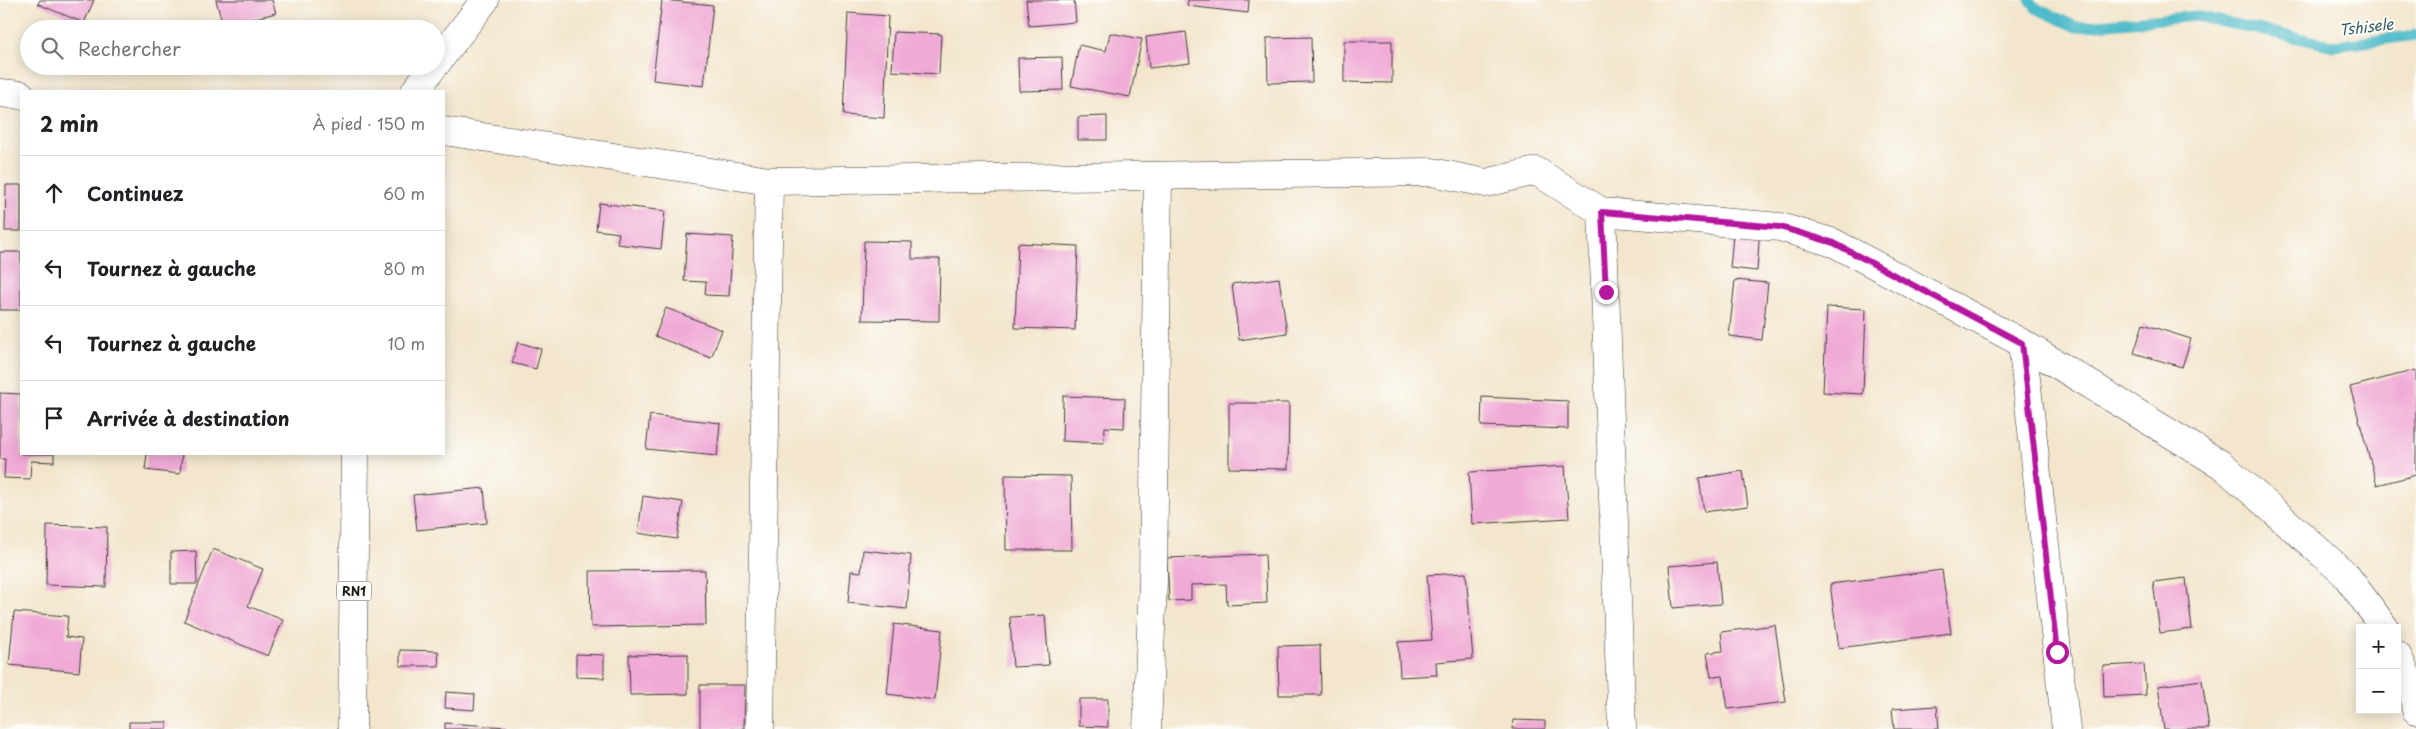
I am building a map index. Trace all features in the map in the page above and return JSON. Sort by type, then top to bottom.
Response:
[{"type":"main road","points":[[445,52],[485,0]]},
{"type":"main road","points":[[416,90],[427,75]]},
{"type":"main road","points":[[0,93],[20,95]]},
{"type":"main road","points":[[445,131],[769,181],[1432,172],[1486,183],[1536,170],[1602,212],[1780,227],[1834,243],[2022,343],[2222,465],[2345,574],[2382,624]]},
{"type":"main road","points":[[1146,729],[1153,580],[1158,177]]},
{"type":"main road","points":[[760,729],[769,181]]},
{"type":"main road","points":[[1602,212],[1622,729]]},
{"type":"main road","points":[[2022,343],[2066,729]]},
{"type":"main road","name":"RN1","points":[[352,729],[355,455]]},
{"type":"main road","points":[[2401,664],[2413,689],[2416,710]]},
{"type":"building","points":[[40,0],[94,0],[85,20],[77,20],[38,4]]},
{"type":"building","points":[[216,0],[272,0],[276,13],[247,20],[221,20]]},
{"type":"building","points":[[662,0],[713,5],[704,86],[653,80]]},
{"type":"building","points":[[1026,0],[1074,0],[1076,22],[1029,26]]},
{"type":"building","points":[[1188,0],[1249,0],[1248,13],[1187,6]]},
{"type":"building","points":[[848,13],[888,16],[884,118],[843,115]]},
{"type":"building","points":[[894,32],[941,34],[939,74],[892,71]]},
{"type":"building","points":[[1186,32],[1190,63],[1149,68],[1146,37]]},
{"type":"building","points":[[1110,33],[1142,39],[1130,97],[1071,86],[1079,45],[1106,51]]},
{"type":"building","points":[[1311,37],[1312,82],[1268,83],[1267,38]]},
{"type":"building","points":[[1344,41],[1392,41],[1392,83],[1344,82]]},
{"type":"building","points":[[1062,57],[1063,90],[1019,91],[1018,58]]},
{"type":"building","points":[[1107,116],[1107,140],[1078,140],[1078,117]]},
{"type":"building","points":[[6,185],[20,185],[20,231],[5,231]]},
{"type":"building","points":[[599,203],[665,211],[661,249],[617,244],[619,233],[596,230]]},
{"type":"building","points":[[1734,225],[1760,227],[1757,271],[1730,268]]},
{"type":"building","points":[[687,234],[733,237],[729,296],[705,295],[706,282],[684,281]]},
{"type":"building","points":[[864,241],[912,242],[912,259],[940,259],[939,321],[862,320]]},
{"type":"building","points":[[1018,243],[1078,246],[1075,330],[1015,328]]},
{"type":"building","points":[[0,252],[20,252],[20,310],[0,310]]},
{"type":"building","points":[[1279,278],[1287,333],[1239,340],[1232,284]]},
{"type":"building","points":[[1735,280],[1768,283],[1762,340],[1729,336]]},
{"type":"building","points":[[1827,307],[1866,309],[1863,394],[1823,392]]},
{"type":"building","points":[[666,308],[722,330],[711,358],[655,336]]},
{"type":"building","points":[[2143,324],[2191,339],[2182,367],[2134,353]]},
{"type":"building","points":[[518,342],[541,349],[536,369],[512,363]]},
{"type":"building","points":[[2416,370],[2416,475],[2377,485],[2350,387]]},
{"type":"building","points":[[0,393],[20,394],[20,455],[54,455],[54,462],[31,461],[30,479],[4,478],[5,459],[0,459]]},
{"type":"building","points":[[1063,396],[1125,398],[1124,428],[1105,427],[1104,443],[1062,441]]},
{"type":"building","points":[[1482,397],[1568,401],[1568,429],[1481,426]]},
{"type":"building","points":[[1229,403],[1289,403],[1288,469],[1229,468]]},
{"type":"building","points":[[650,415],[720,423],[717,456],[646,449]]},
{"type":"building","points":[[147,455],[182,455],[180,474],[145,470]]},
{"type":"building","points":[[1565,466],[1569,518],[1472,524],[1469,472]]},
{"type":"building","points":[[1743,471],[1748,506],[1704,512],[1699,478]]},
{"type":"building","points":[[1005,475],[1071,476],[1072,550],[1006,550]]},
{"type":"building","points":[[484,488],[487,523],[417,530],[413,495]]},
{"type":"building","points":[[643,496],[683,502],[677,539],[638,533]]},
{"type":"building","points":[[47,525],[107,527],[106,587],[46,585]]},
{"type":"building","points":[[213,549],[263,569],[248,606],[283,620],[268,656],[184,621]]},
{"type":"building","points":[[863,550],[911,555],[907,609],[848,603],[851,571],[861,572]]},
{"type":"building","points":[[196,551],[197,584],[171,584],[171,552]]},
{"type":"building","points":[[1265,554],[1267,603],[1227,605],[1226,584],[1191,585],[1191,600],[1169,601],[1167,558]]},
{"type":"building","points":[[1717,562],[1721,604],[1673,608],[1669,566]]},
{"type":"building","points":[[705,570],[706,625],[591,627],[590,571]]},
{"type":"building","points":[[1942,570],[1951,633],[1839,648],[1830,584]]},
{"type":"building","points":[[1466,573],[1473,659],[1436,662],[1437,675],[1400,677],[1398,642],[1432,640],[1427,575]]},
{"type":"building","points":[[2186,578],[2192,629],[2160,633],[2153,582]]},
{"type":"building","points":[[14,612],[68,616],[66,637],[82,639],[79,672],[9,665]]},
{"type":"building","points":[[1045,615],[1049,665],[1013,667],[1010,617]]},
{"type":"building","points":[[894,624],[942,630],[935,700],[887,694]]},
{"type":"building","points":[[1775,625],[1786,702],[1728,709],[1723,676],[1711,677],[1707,653],[1723,651],[1721,632]]},
{"type":"building","points":[[1320,645],[1321,695],[1279,695],[1278,646]]},
{"type":"building","points":[[400,650],[438,651],[439,666],[400,666]]},
{"type":"building","points":[[576,654],[604,655],[604,678],[576,677]]},
{"type":"building","points":[[688,654],[688,694],[630,695],[629,655]]},
{"type":"building","points":[[2144,664],[2146,695],[2104,697],[2103,666]]},
{"type":"building","points":[[2202,680],[2209,729],[2164,729],[2158,686]]},
{"type":"building","points":[[700,685],[745,685],[744,729],[700,729]]},
{"type":"building","points":[[446,692],[475,694],[474,710],[445,708]]},
{"type":"building","points":[[1079,699],[1108,699],[1108,727],[1079,726]]},
{"type":"building","points":[[1937,706],[1939,729],[1894,729],[1892,709]]},
{"type":"building","points":[[1513,720],[1545,721],[1545,729],[1512,729]]},
{"type":"building","points":[[129,722],[167,722],[167,729],[129,729]]},
{"type":"building","points":[[445,723],[507,727],[507,729],[445,729]]},
{"type":"waterway","name":"Tshisele","points":[[2030,0],[2036,8],[2076,27],[2196,16],[2335,46],[2416,35]]},
{"type":"route","points":[[1606,292],[1602,212],[1780,227],[1834,243],[2022,343],[2057,652]]}]
